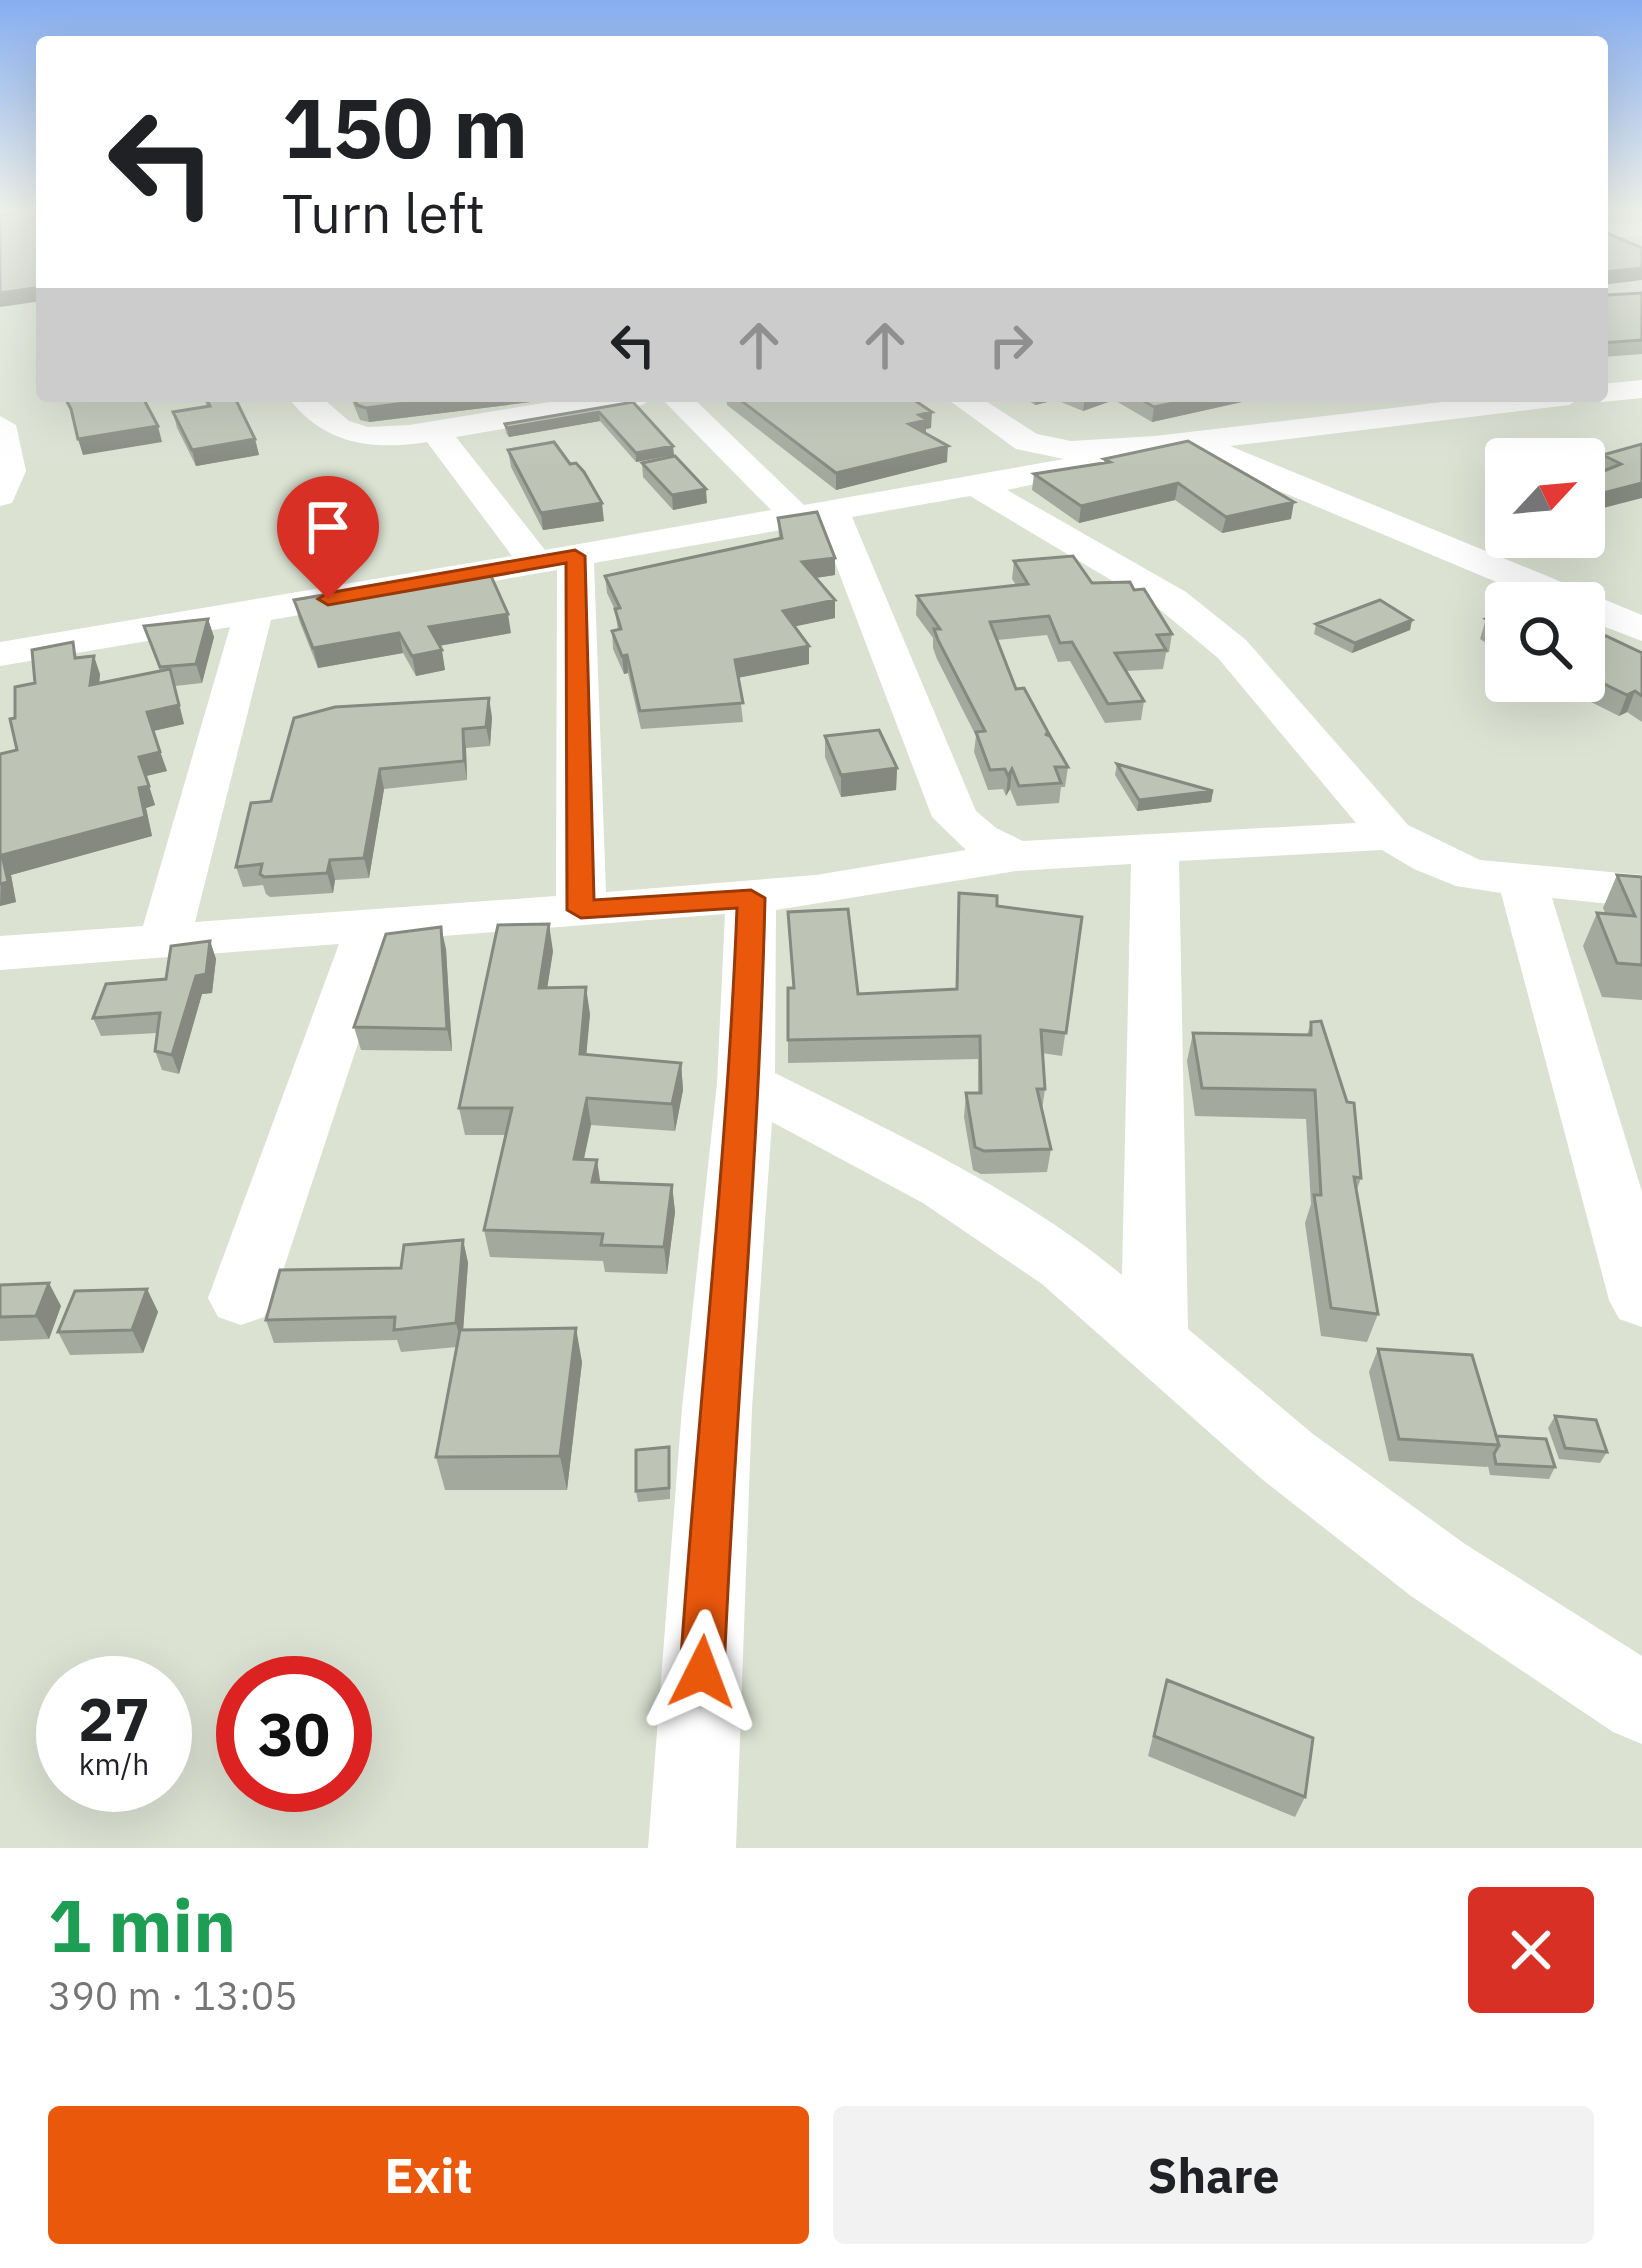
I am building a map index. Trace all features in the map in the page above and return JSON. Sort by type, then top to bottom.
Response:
[{"type":"street","points":[[1608,392],[1642,389]]},
{"type":"street","points":[[309,402],[338,428],[366,436],[435,431],[495,408],[568,402]]},
{"type":"street","points":[[681,402],[815,514],[956,817],[979,838],[1016,856]]},
{"type":"street","points":[[966,402],[1056,471]]},
{"type":"street","points":[[1318,402],[1352,420]]},
{"type":"street","points":[[0,654],[1056,471],[1173,444],[1462,402]]},
{"type":"street","points":[[0,425],[9,472],[0,496]]},
{"type":"street","points":[[435,431],[556,559],[581,910]]},
{"type":"street","points":[[1008,432],[1047,449],[1173,444],[1526,582]]},
{"type":"street","points":[[975,485],[1172,599],[1202,622],[1232,649],[1391,835],[1431,859],[1473,875],[1642,891]]},
{"type":"street","points":[[165,938],[254,611]]},
{"type":"street","points":[[1605,614],[1642,629]]},
{"type":"street","points":[[0,953],[751,898],[1016,856],[1391,835]]},
{"type":"street","points":[[1154,848],[1154,1339]]},
{"type":"street","points":[[1523,883],[1642,1300]]},
{"type":"street","points":[[692,1848],[717,1408],[746,1083],[751,898]]},
{"type":"street","points":[[241,1298],[372,924]]},
{"type":"street","points":[[746,1083],[945,1186],[1065,1265],[1288,1457],[1438,1570],[1642,1703]]},
{"type":"building","points":[[1608,295],[1642,295],[1642,340],[1608,343]]},
{"type":"building","points":[[67,402],[145,402],[158,426],[78,439]]},
{"type":"building","points":[[208,402],[237,402],[255,439],[192,450],[173,412],[210,406]]},
{"type":"building","points":[[356,402],[413,402],[366,408]]},
{"type":"building","points":[[633,402],[673,446],[636,453],[599,412],[507,428],[505,424]]},
{"type":"building","points":[[743,402],[917,402],[932,412],[919,415],[927,420],[909,424],[948,446],[836,473]]},
{"type":"building","points":[[1188,441],[1294,502],[1226,517],[1178,483],[1081,506],[1034,474],[1110,462],[1104,459]]},
{"type":"building","points":[[554,442],[570,464],[576,463],[584,472],[602,503],[541,513],[508,450]]},
{"type":"building","points":[[1642,444],[1642,483],[1605,493],[1605,470],[1621,464],[1605,454]]},
{"type":"building","points":[[675,456],[706,489],[672,495],[642,463]]},
{"type":"building","points":[[817,512],[835,558],[802,562],[835,600],[783,611],[809,646],[735,660],[743,703],[640,711],[627,655],[622,656],[612,631],[621,629],[615,609],[620,608],[605,576],[782,538],[778,518]]},
{"type":"building","points":[[1073,556],[1092,583],[1130,582],[1134,590],[1144,589],[1172,634],[1157,635],[1166,650],[1115,653],[1144,701],[1108,704],[1072,642],[1060,643],[1049,616],[990,622],[1016,689],[1024,688],[1049,734],[1045,734],[1068,767],[1055,767],[1061,783],[1019,786],[1012,769],[1008,776],[1005,769],[990,770],[976,732],[985,731],[938,640],[934,629],[940,629],[917,596],[1028,584],[1014,561]]},
{"type":"building","points":[[487,567],[508,614],[429,627],[442,650],[412,656],[399,633],[313,648],[294,600]]},
{"type":"building","points":[[1380,600],[1412,620],[1355,643],[1316,624]]},
{"type":"building","points":[[208,619],[196,664],[160,667],[144,626]]},
{"type":"building","points":[[1606,636],[1642,653],[1642,696],[1635,691],[1627,695],[1605,684]]},
{"type":"building","points":[[73,642],[75,658],[94,656],[90,685],[170,669],[179,705],[147,712],[160,752],[139,757],[149,786],[139,788],[145,817],[2,855],[8,882],[0,884],[0,754],[17,750],[10,719],[15,718],[15,687],[35,683],[32,650]]},
{"type":"building","points":[[489,698],[486,727],[463,729],[464,761],[380,769],[364,858],[330,860],[327,873],[264,877],[262,864],[236,867],[251,803],[271,801],[294,718],[335,707]]},
{"type":"building","points":[[879,730],[897,768],[841,775],[825,736]]},
{"type":"building","points":[[1117,764],[1213,791],[1139,800]]},
{"type":"building","points":[[1617,875],[1642,877],[1642,965],[1617,963],[1597,913],[1635,916]]},
{"type":"building","points":[[959,893],[997,896],[997,906],[1082,917],[1066,1033],[1041,1030],[1045,1089],[1037,1089],[1051,1149],[984,1151],[975,1147],[966,1093],[981,1093],[980,1036],[788,1040],[788,988],[794,988],[788,912],[848,909],[858,994],[957,989]]},
{"type":"building","points":[[549,924],[539,988],[586,987],[580,1054],[681,1063],[672,1104],[587,1098],[574,1159],[597,1160],[592,1182],[672,1185],[664,1247],[601,1245],[603,1234],[484,1230],[512,1108],[459,1108],[498,925]]},
{"type":"building","points":[[441,927],[447,1029],[354,1027],[386,934]]},
{"type":"building","points":[[210,941],[206,974],[196,976],[172,1055],[155,1051],[160,1013],[93,1018],[106,984],[166,979],[171,946]]},
{"type":"building","points":[[1321,1021],[1347,1102],[1354,1103],[1361,1178],[1354,1177],[1378,1314],[1331,1308],[1314,1195],[1321,1195],[1315,1090],[1202,1088],[1193,1033],[1311,1035],[1311,1022]]},
{"type":"building","points":[[463,1240],[456,1323],[394,1330],[395,1317],[266,1320],[280,1270],[401,1268],[404,1245]]},
{"type":"building","points":[[49,1283],[36,1316],[0,1317],[0,1285]]},
{"type":"building","points":[[147,1289],[132,1330],[58,1332],[75,1291]]},
{"type":"building","points":[[576,1328],[560,1456],[436,1457],[460,1330]]},
{"type":"building","points":[[1378,1349],[1472,1355],[1499,1445],[1399,1439]]},
{"type":"building","points":[[1555,1416],[1596,1420],[1607,1452],[1565,1448]]},
{"type":"building","points":[[1496,1436],[1546,1439],[1555,1467],[1496,1464]]},
{"type":"building","points":[[669,1447],[669,1488],[636,1491],[636,1450]]},
{"type":"building","points":[[1167,1680],[1313,1738],[1305,1797],[1154,1736]]},
{"type":"route","points":[[328,599],[575,556],[581,910],[751,898],[746,1083],[717,1408],[702,1672]]}]
